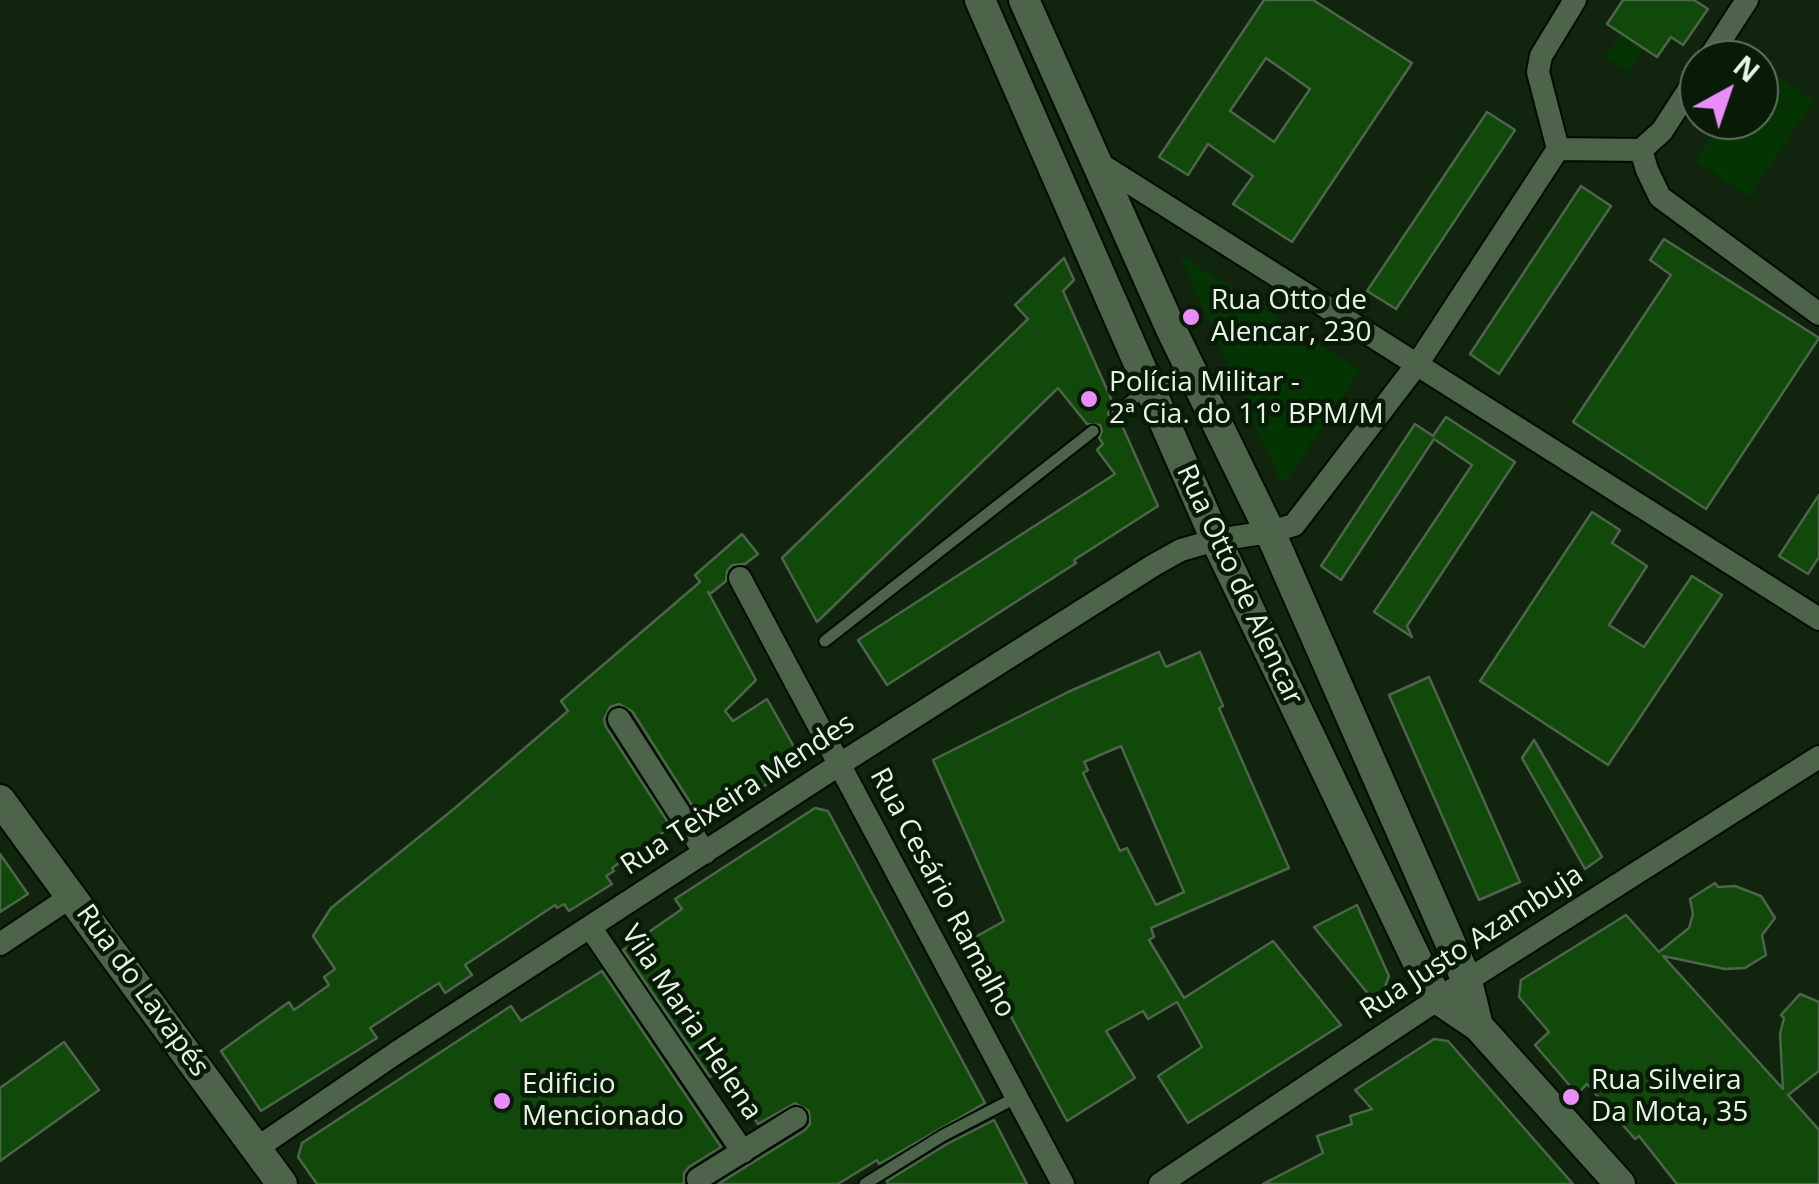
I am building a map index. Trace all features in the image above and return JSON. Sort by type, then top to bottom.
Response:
[{"type":"main road","name":"Rua Otto de Alencar","points":[[980,0],[1216,540],[1438,999]]},
{"type":"main road","name":"Rua Otto de Alencar","points":[[1024,0],[1191,371],[1270,532],[1467,981],[1478,1026]]},
{"type":"main road","name":"Rua do Lavapés","points":[[0,800],[282,1184]]},
{"type":"main road","points":[[1438,999],[1478,1026],[1620,1184]]},
{"type":"street","points":[[1270,532],[1284,529],[1302,517],[1418,362],[1558,149],[1538,72],[1541,56],[1576,0]]},
{"type":"street","points":[[1721,40],[1747,0]]},
{"type":"street","points":[[1558,149],[1642,150],[1662,131],[1679,105]]},
{"type":"street","points":[[1642,150],[1646,170],[1660,197],[1819,314]]},
{"type":"street","points":[[1096,162],[1819,619]]},
{"type":"street","name":"Rua Teixeira Mendes","points":[[257,1148],[840,764],[1154,565],[1181,550],[1216,540],[1270,532]]},
{"type":"street","name":"Rua Cesário Ramalho","points":[[740,578],[1063,1184]]},
{"type":"street","points":[[619,719],[705,852]]},
{"type":"street","name":"Rua Justo Azambuja","points":[[1160,1184],[1438,999],[1819,756]]},
{"type":"street","points":[[0,944],[72,896]]},
{"type":"street","name":"Vila Maria Helena","points":[[590,927],[743,1152]]},
{"type":"street","name":"Vila Maria Helena","points":[[698,1179],[796,1118]]},
{"type":"lane","points":[[1117,412],[1149,387],[1191,371]]},
{"type":"lane","points":[[825,641],[1093,431]]},
{"type":"lane","points":[[865,1184],[942,1136],[1017,1098]]},
{"type":"green space","points":[[1643,0],[1677,0],[1628,72],[1605,57]]},
{"type":"green space","points":[[1779,77],[1814,101],[1749,197],[1695,160],[1708,140],[1779,140]]},
{"type":"green space","points":[[1179,254],[1359,370],[1290,477],[1281,483]]},
{"type":"building","points":[[1264,0],[1313,0],[1412,63],[1292,242],[1233,204],[1253,176],[1208,144],[1188,175],[1159,157]],"holes":[[[1266,58],[1310,89],[1274,142],[1230,111]]]},
{"type":"building","points":[[1623,0],[1694,0],[1708,9],[1686,40],[1679,42],[1671,37],[1657,57],[1607,24]]},
{"type":"building","points":[[1487,112],[1515,130],[1396,309],[1367,291]]},
{"type":"building","points":[[1581,186],[1611,206],[1499,374],[1470,354]]},
{"type":"building","points":[[1664,239],[1819,338],[1706,509],[1573,422],[1671,275],[1650,260]]},
{"type":"building","points":[[1064,258],[1074,280],[1063,291],[1113,403],[1108,414],[1120,421],[1158,506],[887,685],[858,640],[1115,474],[1097,450],[1103,444],[1099,438],[1100,425],[1087,424],[1058,388],[817,622],[782,558],[1028,319],[1015,305]]},
{"type":"building","points":[[1446,417],[1515,462],[1407,626],[1412,637],[1374,612],[1472,465],[1434,439],[1341,580],[1321,566],[1415,424],[1433,436]]},
{"type":"building","points":[[1819,495],[1819,557],[1808,574],[1779,556]]},
{"type":"building","points":[[1592,512],[1620,530],[1612,543],[1647,566],[1609,625],[1644,647],[1692,576],[1722,595],[1608,765],[1480,681]]},
{"type":"building","points":[[742,534],[758,554],[745,564],[732,565],[726,581],[708,592],[756,680],[725,711],[733,721],[767,699],[798,754],[794,767],[704,824],[632,711],[619,704],[610,707],[604,719],[606,727],[671,827],[612,868],[614,871],[606,876],[612,884],[569,911],[564,904],[557,908],[555,905],[465,965],[472,975],[445,993],[439,983],[417,997],[370,1028],[377,1038],[261,1111],[221,1051],[289,1002],[294,1010],[329,985],[324,977],[335,969],[313,936],[331,908],[568,711],[561,701],[700,582],[695,575]]},
{"type":"building","points":[[1159,652],[1166,667],[1200,652],[1223,706],[1219,708],[1289,868],[1151,928],[1154,937],[1149,940],[1184,998],[1273,941],[1341,1025],[1188,1123],[1158,1076],[1202,1047],[1177,1002],[1148,1019],[1143,1011],[1106,1031],[1135,1078],[1067,1121],[970,940],[1004,921],[933,760],[1068,692]],"holes":[[[1121,746],[1184,892],[1156,905],[1127,848],[1120,851],[1083,773],[1088,770],[1084,762]]]},
{"type":"building","points":[[1429,677],[1520,882],[1479,900],[1389,695]]},
{"type":"building","points":[[1534,740],[1602,857],[1585,869],[1522,758]]},
{"type":"building","points":[[815,808],[828,811],[985,1103],[838,1184],[718,1184],[805,1130],[810,1124],[809,1111],[795,1103],[758,1124],[722,1069],[710,1077],[623,950],[682,909],[675,899]]},
{"type":"building","points":[[0,854],[28,894],[0,912]]},
{"type":"building","points":[[1715,883],[1718,887],[1735,886],[1761,896],[1775,918],[1762,935],[1766,955],[1745,968],[1725,969],[1663,956],[1783,1089],[1781,1015],[1800,994],[1819,1002],[1819,1071],[1788,1095],[1819,1130],[1819,1184],[1677,1184],[1639,1136],[1635,1139],[1587,1084],[1577,1094],[1535,1045],[1549,1032],[1519,997],[1521,980],[1626,915],[1659,952],[1689,928],[1693,914],[1690,899]]},
{"type":"building","points":[[1357,905],[1389,976],[1378,1006],[1314,927]]},
{"type":"building","points":[[602,971],[721,1147],[689,1167],[684,1173],[684,1184],[317,1184],[298,1157],[302,1143],[511,1006],[521,1021]]},
{"type":"building","points":[[1434,1039],[1448,1041],[1573,1184],[1263,1184],[1323,1153],[1317,1136],[1352,1124],[1350,1116],[1372,1109],[1355,1090]]},
{"type":"building","points":[[64,1042],[99,1090],[0,1161],[0,1088]]},
{"type":"building","points":[[994,1120],[1027,1184],[888,1184],[887,1181],[947,1144]]},
{"type":"place","name":"Rua Otto de Alencar, 230","points":[[1191,317]]},
{"type":"place","name":"Polícia Militar - 2ª Cia. do 11º BPM/M","points":[[1089,399]]},
{"type":"place","name":"Rua Silveira Da Mota, 35","points":[[1571,1097]]},
{"type":"place","name":"Edificio Mencionado","points":[[502,1101]]}]
